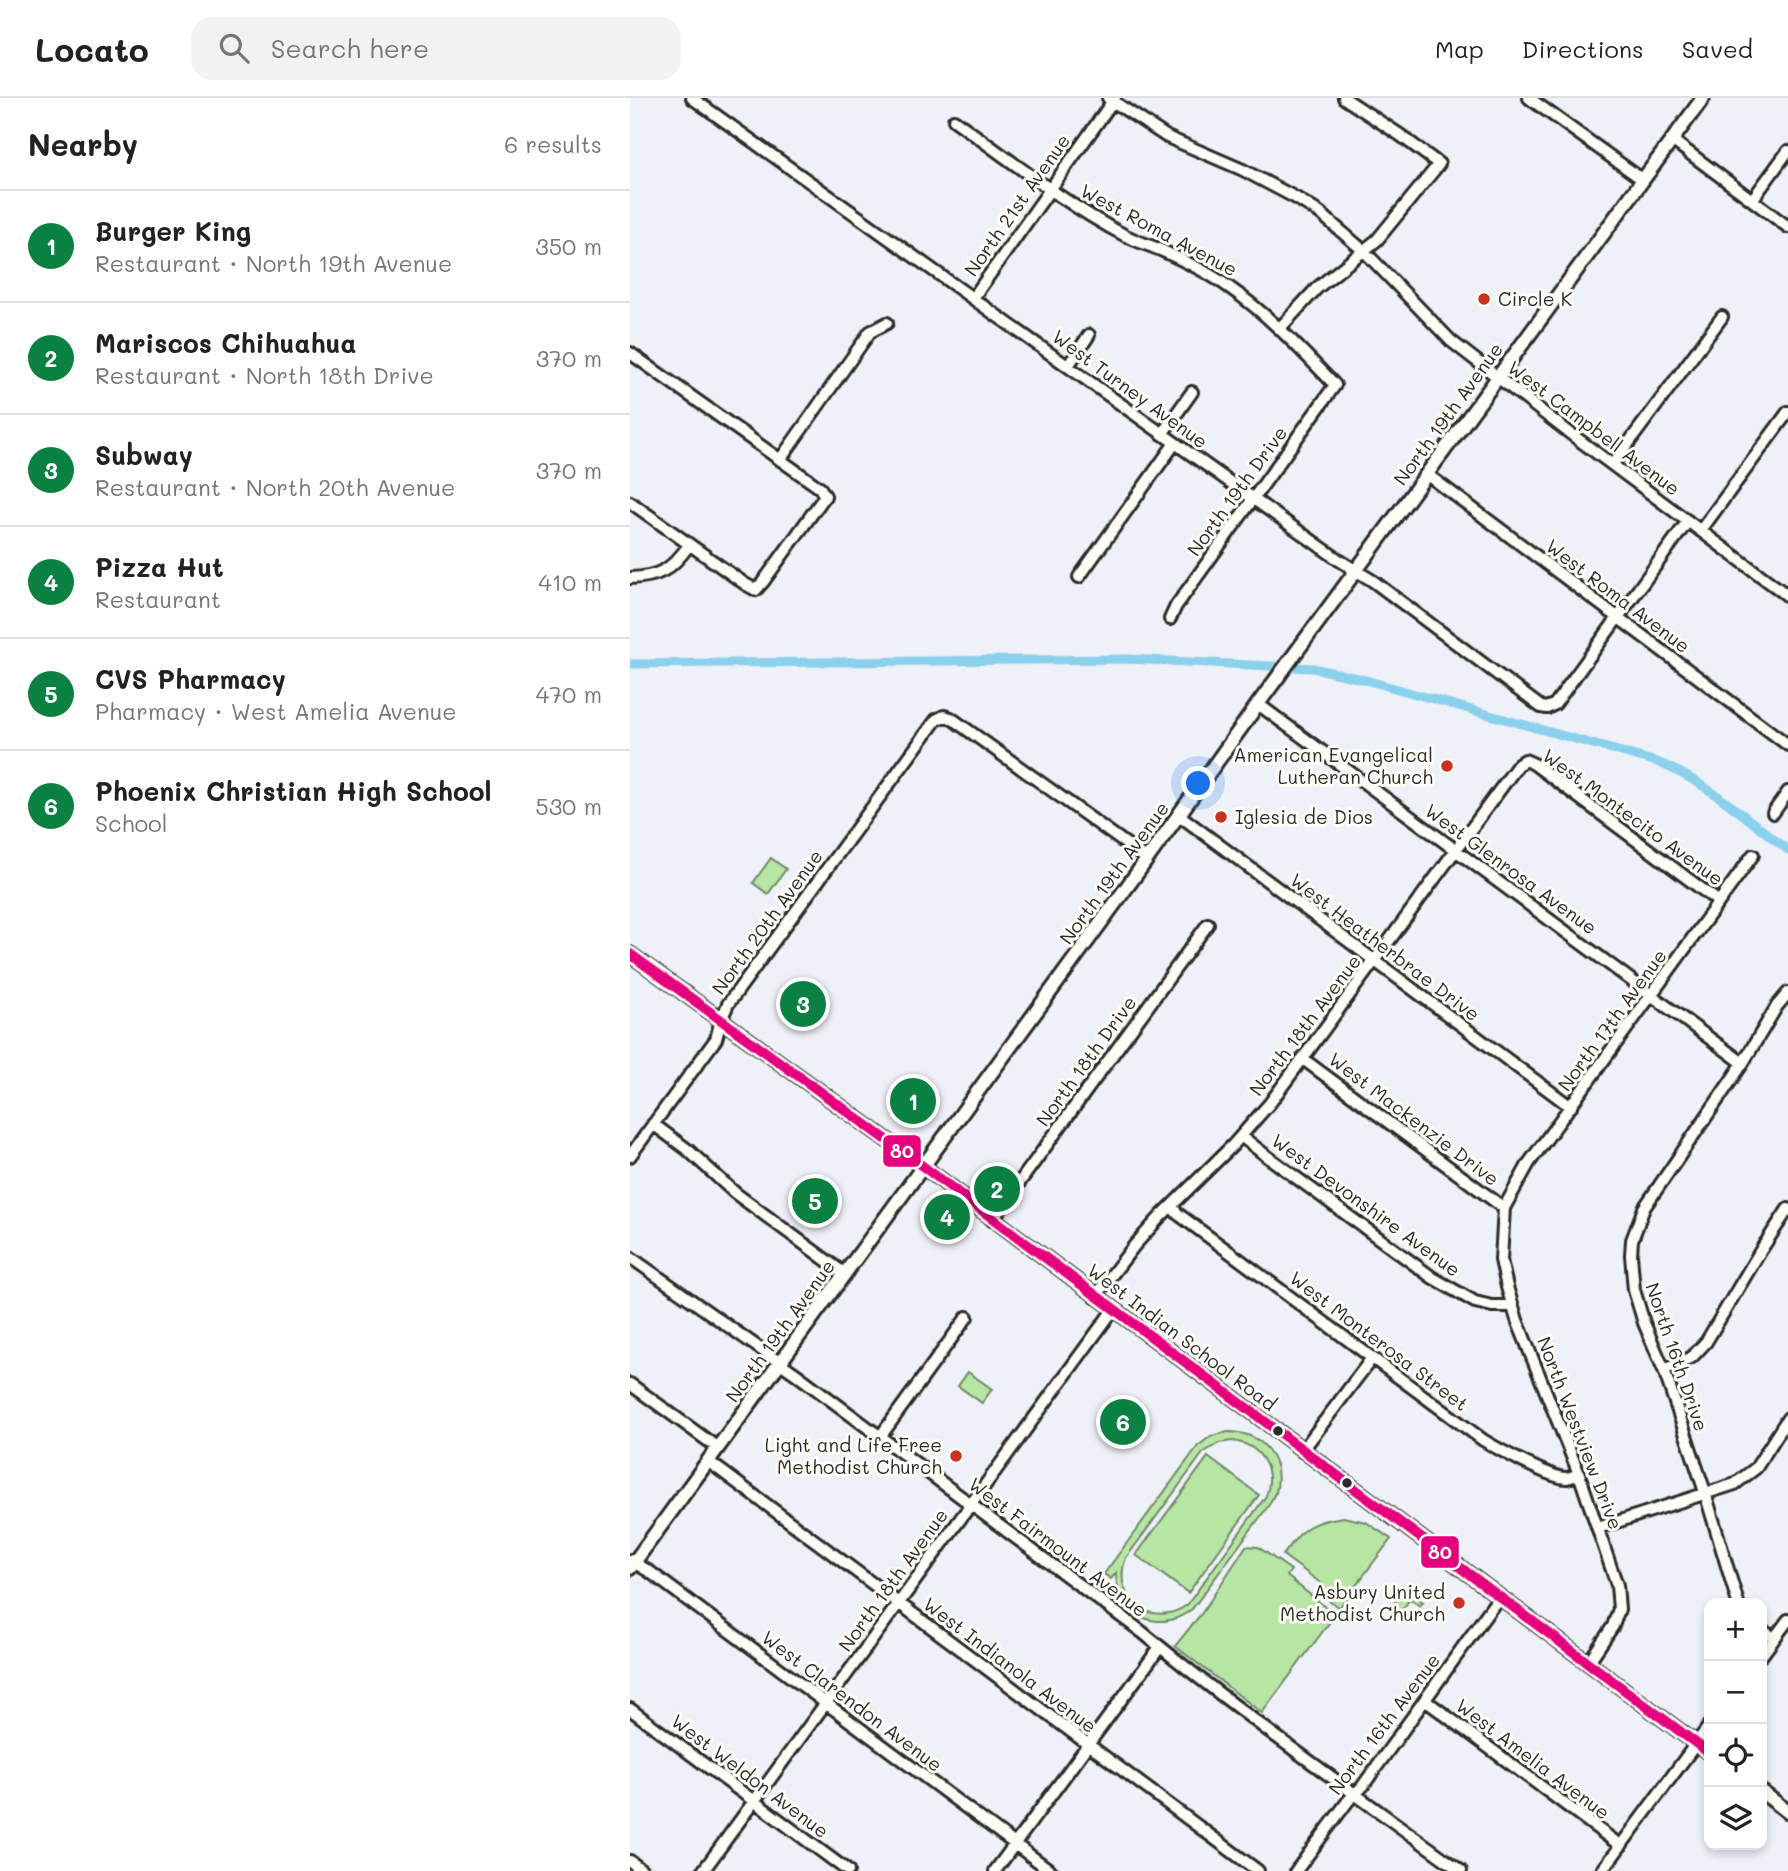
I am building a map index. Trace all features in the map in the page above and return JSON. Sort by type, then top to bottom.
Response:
[{"type":"main road","name":"North 19th Avenue","points":[[631,1564],[1703,98]]},
{"type":"main road","name":"West Indian School Road","points":[[630,954],[923,1167],[1704,1750]]},
{"type":"main road","points":[[1767,1796],[1788,1812]]},
{"type":"street","name":"West Turney Avenue","points":[[692,98],[1253,499],[1373,581],[1536,704],[1547,708],[1555,704],[1619,618]]},
{"type":"street","points":[[1280,328],[1317,288],[1377,240],[1439,164],[1344,98]]},
{"type":"street","points":[[1529,98],[1643,180]]},
{"type":"street","name":"North 21st Avenue","points":[[973,298],[1112,99]]},
{"type":"street","name":"West Campbell Avenue","points":[[1112,99],[1167,137],[1242,170],[1320,213],[1365,252],[1441,332],[1788,596]]},
{"type":"street","name":"West Roma Avenue","points":[[954,120],[1092,217],[1128,237],[1199,269],[1231,288],[1280,328],[1335,385]]},
{"type":"street","points":[[1672,140],[1788,227]]},
{"type":"street","points":[[1752,200],[1788,151]]},
{"type":"street","points":[[1613,464],[1721,317]]},
{"type":"street","points":[[780,460],[870,332],[887,323]]},
{"type":"street","points":[[1068,366],[1090,335]]},
{"type":"street","points":[[630,502],[756,590],[825,496],[820,488],[632,357]]},
{"type":"street","name":"North 19th Drive","points":[[1170,619],[1176,606],[1335,385]]},
{"type":"street","points":[[1162,434],[1192,392]]},
{"type":"street","points":[[1701,530],[1788,412]]},
{"type":"street","points":[[1079,576],[1175,443]]},
{"type":"street","name":"West Roma Avenue","points":[[1427,475],[1788,745]]},
{"type":"street","points":[[1619,618],[1688,521]]},
{"type":"street","points":[[630,578],[652,576],[666,570],[689,545]]},
{"type":"street","name":"West Glenrosa Avenue","points":[[1258,704],[1743,1063]]},
{"type":"street","name":"North 20th Avenue","points":[[630,1156],[716,1039],[729,1002],[936,720],[944,716],[951,718],[1147,859]]},
{"type":"street","name":"North 18th Avenue","points":[[1095,1297],[1134,1247],[1270,1103],[1518,765],[1525,760]]},
{"type":"street","name":"West Montecito Avenue","points":[[1525,760],[1719,902]]},
{"type":"street","points":[[1773,813],[1788,792]]},
{"type":"street","name":"West Heatherbrae Drive","points":[[1179,816],[1571,1107]]},
{"type":"street","name":"North 17th Avenue","points":[[1504,1208],[1529,1163],[1753,855]]},
{"type":"street","name":"North 18th Drive","points":[[992,1220],[1208,924]]},
{"type":"street","name":"North 16th Drive","points":[[1736,1598],[1664,1370],[1644,1323],[1634,1290],[1632,1240],[1653,1193],[1788,993]]},
{"type":"street","name":"West Mackenzie Drive","points":[[1303,1059],[1504,1208]]},
{"type":"street","points":[[653,1125],[688,1150],[746,1201],[845,1274]]},
{"type":"street","name":"West Devonshire Avenue","points":[[1241,1136],[1433,1278],[1475,1302],[1492,1307],[1513,1306]]},
{"type":"street","name":"West Monterosa Street","points":[[1171,1206],[1178,1214],[1466,1428],[1531,1465],[1565,1478],[1578,1475]]},
{"type":"street","name":"North Westview Drive","points":[[1504,1208],[1501,1260],[1513,1306],[1598,1528],[1617,1585],[1619,1609],[1613,1626],[1588,1663]]},
{"type":"street","points":[[1664,1370],[1692,1357],[1706,1342],[1788,1209]]},
{"type":"street","name":"West Fairmount Avenue","points":[[630,1257],[780,1363],[971,1504],[1195,1675],[1461,1871]]},
{"type":"street","name":"North 18th Avenue","points":[[703,1871],[1113,1310]]},
{"type":"street","points":[[880,1437],[967,1317]]},
{"type":"street","points":[[1303,1451],[1372,1358]]},
{"type":"street","points":[[630,1384],[718,1448]]},
{"type":"street","points":[[1598,1528],[1735,1484],[1756,1468],[1788,1418]]},
{"type":"street","name":"West Indianola Avenue","points":[[708,1461],[1258,1871]]},
{"type":"street","name":"West Clarendon Avenue","points":[[631,1564],[650,1572],[1051,1871]]},
{"type":"street","name":"North 16th Avenue","points":[[1296,1871],[1348,1801],[1366,1783],[1499,1597]]},
{"type":"street","points":[[1767,1648],[1788,1620]]},
{"type":"street","points":[[1767,1634],[1774,1639]]},
{"type":"street","points":[[995,1871],[1160,1647]]},
{"type":"street","name":"West Amelia Avenue","points":[[1425,1700],[1620,1846]]},
{"type":"street","name":"West Weldon Avenue","points":[[630,1709],[848,1871]]},
{"type":"street","points":[[1602,1871],[1704,1733]]},
{"type":"street","points":[[630,1861],[643,1871]]},
{"type":"green space","points":[[771,858],[786,869],[768,894],[753,883]]},
{"type":"green space","points":[[968,1372],[992,1389],[982,1403],[958,1386]]},
{"type":"green space","points":[[1228,1432],[1240,1433],[1261,1442],[1274,1459],[1277,1469],[1276,1493],[1192,1609],[1166,1621],[1153,1621],[1131,1610],[1123,1600],[1116,1573],[1111,1579],[1104,1574],[1198,1446],[1211,1436]],"holes":[[[1219,1443],[1242,1443],[1258,1453],[1267,1468],[1269,1486],[1266,1496],[1187,1605],[1174,1612],[1160,1614],[1137,1606],[1124,1586],[1126,1558],[1203,1453]]]},
{"type":"green space","points":[[1208,1457],[1259,1495],[1188,1593],[1136,1555]]},
{"type":"green space","points":[[1343,1517],[1366,1522],[1391,1539],[1339,1608],[1318,1591],[1322,1584],[1283,1555],[1308,1527]]},
{"type":"green space","points":[[1246,1546],[1258,1547],[1291,1570],[1287,1576],[1335,1615],[1262,1713],[1175,1646],[1202,1613]]},
{"type":"green space","points":[[1404,1589],[1423,1602],[1420,1606],[1410,1599],[1402,1610],[1412,1618],[1408,1623],[1390,1609]]},
{"type":"waterway","points":[[630,664],[1128,659],[1313,668],[1362,679],[1657,762],[1709,790],[1788,850]]},
{"type":"transit line","name":"80","points":[[630,954],[909,1156],[1704,1749]]},
{"type":"place","name":"Circle K","points":[[1484,299]]},
{"type":"place","name":"American Evangelical Lutheran Church","points":[[1447,766]]},
{"type":"place","name":"Iglesia de Dios","points":[[1221,817]]},
{"type":"place","name":"Subway","points":[[803,1004]]},
{"type":"place","name":"Burger King","points":[[913,1101]]},
{"type":"place","name":"Mariscos Chihuahua","points":[[997,1189]]},
{"type":"place","name":"CVS Pharmacy","points":[[815,1201]]},
{"type":"place","name":"Pizza Hut","points":[[947,1217]]},
{"type":"place","name":"Phoenix Christian High School","points":[[1123,1422]]},
{"type":"place","name":"Light and Life Free Methodist Church","points":[[956,1456]]},
{"type":"place","name":"Asbury United Methodist Church","points":[[1459,1603]]}]
